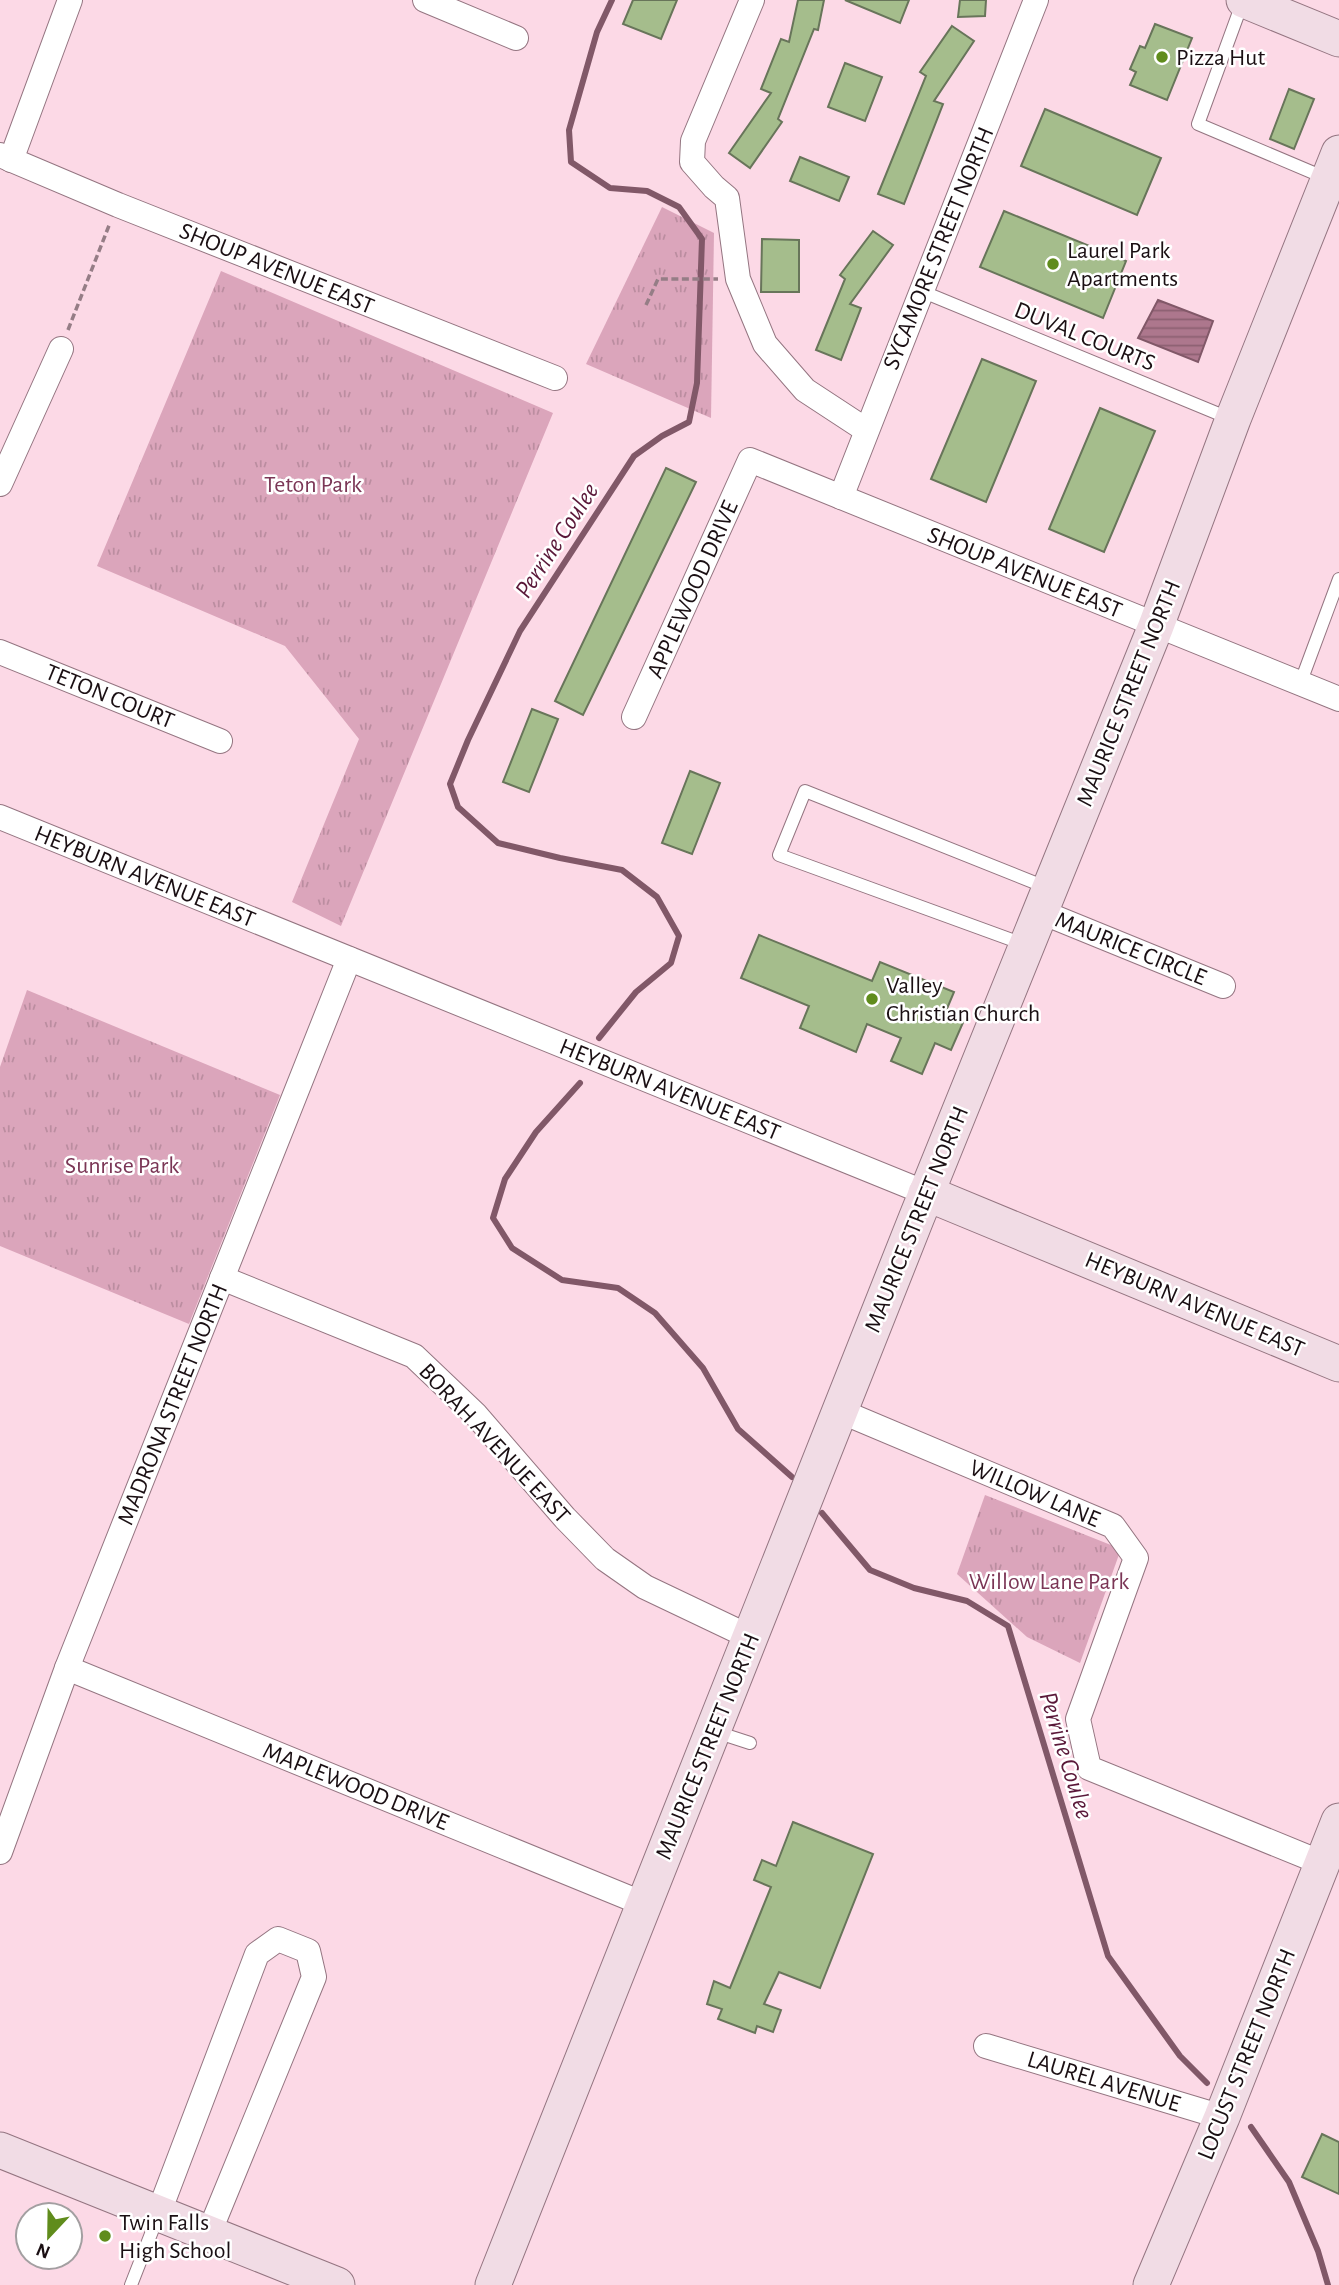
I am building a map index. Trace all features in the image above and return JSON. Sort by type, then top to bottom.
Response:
[{"type":"street","points":[[6,157],[70,0]]},
{"type":"street","points":[[425,0],[516,38]]},
{"type":"street","points":[[752,0],[693,141],[692,162],[727,198],[737,279],[765,344],[805,390],[866,430]]},
{"type":"street","name":"SYCAMORE STREET NORTH","points":[[841,497],[1036,0]]},
{"type":"street","points":[[1244,0],[1339,39]]},
{"type":"street","name":"SHOUP AVENUE EAST","points":[[6,157],[118,205],[555,378]]},
{"type":"street","name":"MAURICE STREET NORTH","points":[[493,2285],[608,2018],[644,1904],[926,1193],[1156,626],[1233,419],[1332,181]]},
{"type":"street","points":[[0,484],[61,349]]},
{"type":"street","name":"SHOUP AVENUE EAST","points":[[750,460],[1339,699]]},
{"type":"street","name":"APPLEWOOD DRIVE","points":[[634,717],[750,460]]},
{"type":"street","name":"TETON COURT","points":[[0,652],[220,741]]},
{"type":"street","name":"HEYBURN AVENUE EAST","points":[[0,817],[926,1193],[1339,1364]]},
{"type":"street","name":"MAURICE CIRCLE","points":[[1044,899],[1223,986]]},
{"type":"street","name":"MADRONA STREET NORTH","points":[[0,1852],[67,1668],[349,959]]},
{"type":"street","name":"BORAH AVENUE EAST","points":[[222,1278],[414,1356],[476,1415],[565,1518],[605,1559],[645,1587],[750,1637]]},
{"type":"street","name":"WILLOW LANE","points":[[840,1411],[1112,1526],[1136,1558],[1078,1719],[1089,1768],[1322,1863]]},
{"type":"street","name":"MAPLEWOOD DRIVE","points":[[67,1668],[644,1904]]},
{"type":"street","points":[[0,1800],[10,1826]]},
{"type":"street","name":"LOCUST STREET NORTH","points":[[1151,2285],[1222,2117],[1339,1821]]},
{"type":"street","points":[[159,2212],[257,1954],[278,1939],[308,1951],[314,1977],[209,2233]]},
{"type":"street","name":"LAUREL AVENUE","points":[[986,2046],[1222,2117]]},
{"type":"street","points":[[0,2150],[337,2285]]},
{"type":"lane","points":[[1244,0],[1198,124],[1332,181]]},
{"type":"lane","name":"DUVAL COURTS","points":[[921,291],[1233,419]]},
{"type":"lane","points":[[1300,684],[1339,579]]},
{"type":"lane","points":[[1026,945],[779,855],[805,791],[1044,899]]},
{"type":"lane","points":[[713,1731],[750,1742]]},
{"type":"lane","points":[[131,2285],[159,2212]]},
{"type":"path","points":[[61,349],[100,248]]},
{"type":"path","points":[[646,305],[658,279],[694,279]]},
{"type":"green space","points":[[662,207],[714,233],[711,418],[586,364]]},
{"type":"green space","name":"Teton Park","points":[[221,271],[553,413],[341,926],[292,902],[359,739],[285,646],[97,566]]},
{"type":"green space","name":"Sunrise Park","points":[[27,990],[280,1095],[189,1324],[0,1246],[0,1067]]},
{"type":"green space","name":"Willow Lane Park","points":[[985,1495],[1121,1549],[1080,1663],[1027,1637],[957,1574]]},
{"type":"shaded area","points":[[1158,300],[1213,321],[1198,362],[1138,338]]},
{"type":"building","points":[[633,0],[677,0],[661,39],[623,24]]},
{"type":"building","points":[[798,0],[824,0],[818,30],[814,29],[778,119],[782,122],[750,168],[729,153],[771,93],[761,89],[781,39],[789,42]]},
{"type":"building","points":[[845,0],[909,0],[900,23]]},
{"type":"building","points":[[960,0],[986,0],[985,16],[958,17]]},
{"type":"building","points":[[1155,24],[1192,38],[1167,100],[1130,85],[1136,72],[1130,69],[1140,46],[1145,48]]},
{"type":"building","points":[[952,26],[974,41],[934,101],[943,104],[904,204],[878,194],[926,76],[920,72]]},
{"type":"building","points":[[845,63],[882,77],[865,121],[828,107]]},
{"type":"building","points":[[1289,89],[1314,99],[1294,149],[1270,139]]},
{"type":"building","name":"Laurel Park Apartments","points":[[1045,109],[1161,158],[1137,215],[1021,166]]},
{"type":"building","points":[[800,157],[849,177],[839,201],[790,181]]},
{"type":"building","name":"Laurel Park Apartments","points":[[1004,211],[1126,261],[1103,318],[980,267]]},
{"type":"building","points":[[873,231],[893,245],[850,304],[861,308],[841,360],[816,350],[845,279],[840,275]]},
{"type":"building","points":[[762,239],[799,240],[799,292],[761,292]]},
{"type":"building","points":[[982,359],[1036,381],[986,502],[931,479]]},
{"type":"building","points":[[1100,408],[1155,431],[1104,552],[1049,529]]},
{"type":"building","points":[[666,468],[696,482],[583,715],[555,701]]},
{"type":"building","points":[[532,709],[558,719],[529,792],[503,782]]},
{"type":"building","points":[[690,771],[720,783],[692,854],[662,843]]},
{"type":"building","name":"Valley Christian Church","points":[[759,935],[872,981],[880,962],[954,992],[946,1011],[965,1018],[951,1050],[935,1043],[922,1074],[891,1061],[901,1038],[867,1024],[856,1052],[800,1028],[809,1006],[741,978]]},
{"type":"building","points":[[793,1822],[873,1854],[820,1988],[779,1972],[764,2004],[781,2010],[773,2032],[757,2026],[755,2033],[718,2019],[722,2009],[707,2004],[714,1981],[730,1988],[771,1887],[754,1880],[762,1860],[776,1866]]},
{"type":"building","points":[[1322,2134],[1339,2142],[1339,2194],[1302,2177]]},
{"type":"waterway","name":"Perrine Coulee","points":[[599,1038],[636,992],[671,963],[679,936],[657,897],[622,870],[498,843],[458,807],[450,784],[520,631],[634,456],[662,436],[689,422],[697,383],[702,239],[679,207],[647,191],[610,188],[571,162],[569,130],[597,32],[612,0]]},
{"type":"waterway","name":"Perrine Coulee","points":[[580,1083],[536,1132],[505,1179],[493,1218],[512,1248],[562,1280],[618,1288],[655,1313],[703,1368],[738,1429],[792,1477]]},
{"type":"waterway","name":"Perrine Coulee","points":[[822,1513],[870,1570],[914,1588],[967,1601],[1008,1626],[1108,1956],[1180,2056],[1207,2083]]},
{"type":"waterway","name":"Perrine Coulee","points":[[1251,2127],[1289,2182],[1318,2251],[1328,2285]]},
{"type":"place","name":"Pizza Hut","points":[[1162,57]]},
{"type":"place","name":"Laurel Park Apartments","points":[[1053,264]]},
{"type":"place","name":"Valley Christian Church","points":[[872,999]]},
{"type":"place","name":"Twin Falls High School","points":[[105,2236]]}]
